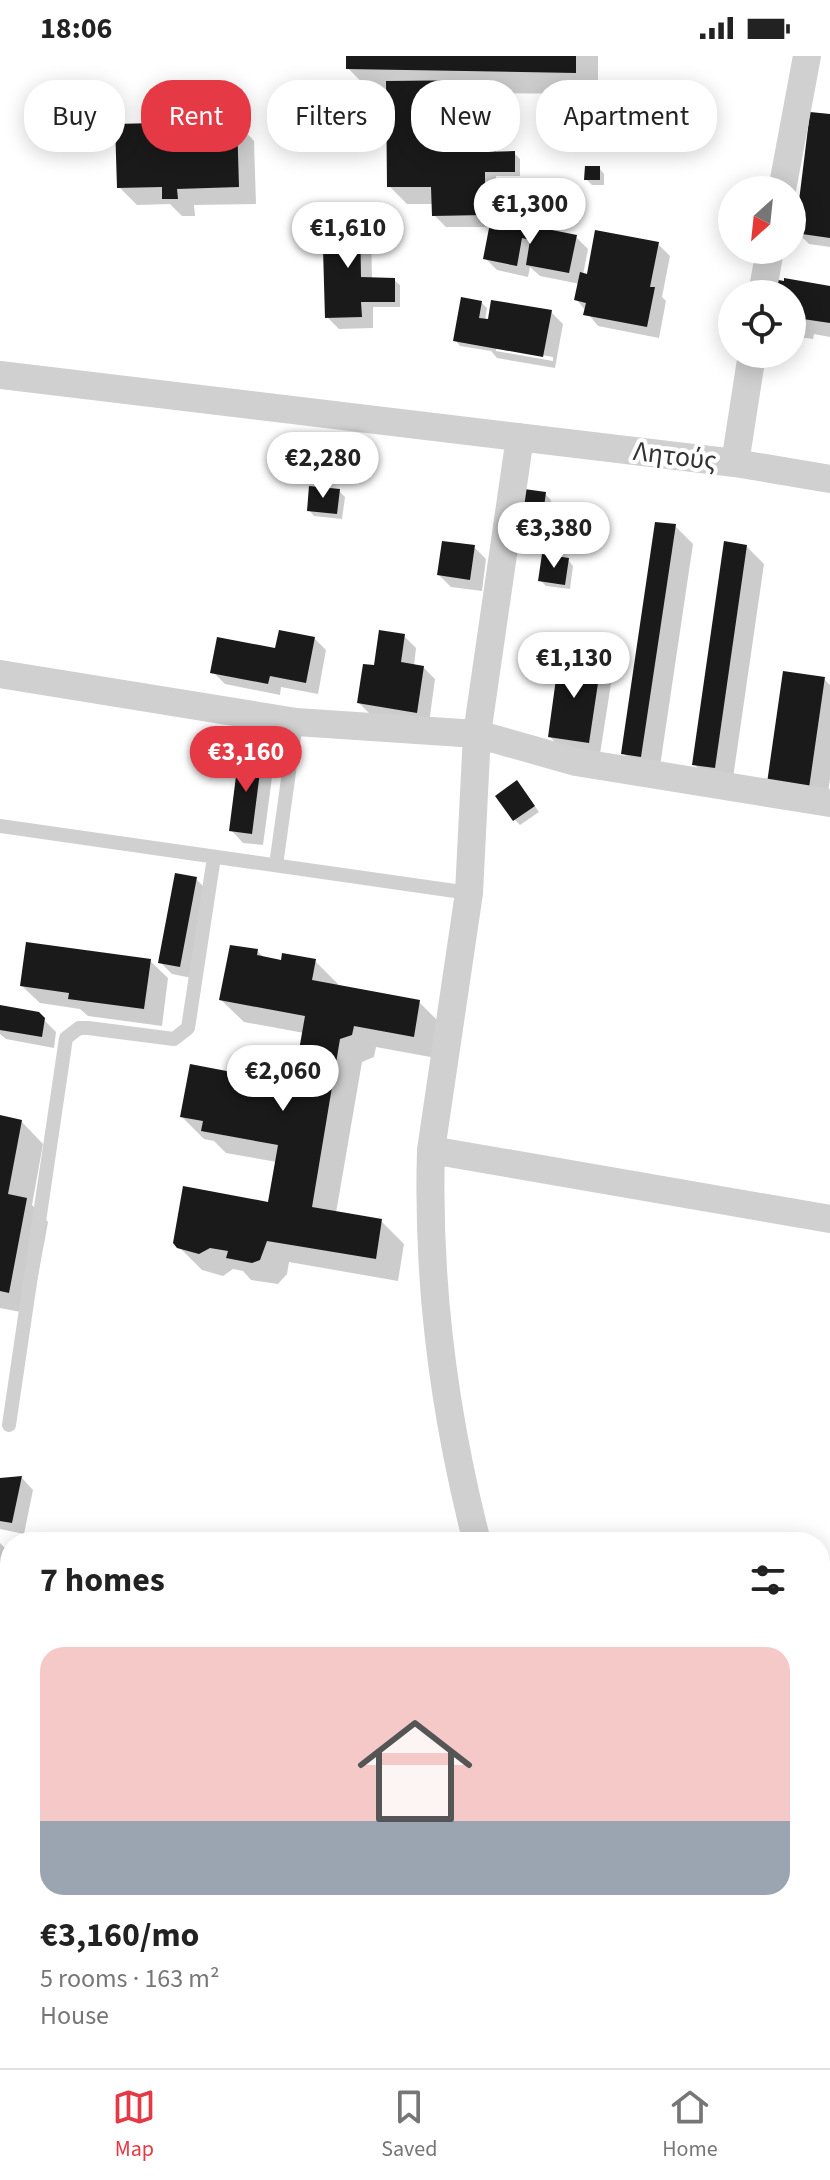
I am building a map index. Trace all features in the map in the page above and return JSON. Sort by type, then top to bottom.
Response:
[{"type":"street","points":[[785,176],[807,56]]},
{"type":"street","points":[[735,463],[750,368]]},
{"type":"street","name":"Λητούς","points":[[0,375],[735,463],[830,479]]},
{"type":"street","points":[[475,1532],[442,1373],[429,1218],[431,1150],[469,893],[477,734],[520,437]]},
{"type":"street","points":[[0,674],[296,722],[477,734],[576,762],[830,803]]},
{"type":"street","points":[[431,1150],[830,1219]]},
{"type":"lane","points":[[276,865],[296,722]]},
{"type":"lane","points":[[0,826],[469,893]]},
{"type":"lane","points":[[9,1425],[66,1038],[79,1028],[88,1028],[174,1039],[188,1028],[214,857]]},
{"type":"building","points":[[346,56],[576,56],[576,73],[346,69]]},
{"type":"building","points":[[395,81],[411,81],[411,152],[515,152],[515,172],[485,172],[485,215],[432,216],[431,187],[387,187],[387,152],[395,152]]},
{"type":"building","points":[[810,112],[830,114],[830,238],[806,235],[806,176],[802,176]]},
{"type":"building","points":[[141,123],[141,152],[238,152],[239,187],[177,189],[178,199],[162,199],[162,187],[117,188],[116,152],[125,152],[125,124]]},
{"type":"building","points":[[585,166],[600,166],[600,180],[584,180]]},
{"type":"building","points":[[322,214],[360,214],[361,277],[395,278],[395,302],[361,302],[362,317],[325,318]]},
{"type":"building","points":[[491,218],[577,235],[569,273],[526,265],[530,240],[522,238],[517,266],[483,259]]},
{"type":"building","points":[[595,230],[659,242],[650,287],[655,287],[647,327],[583,315],[586,303],[574,300],[580,272],[587,274]]},
{"type":"building","points":[[806,282],[830,286],[830,323],[806,319]]},
{"type":"building","points":[[461,297],[482,301],[479,318],[488,319],[491,300],[552,310],[543,357],[453,341]]},
{"type":"building","points":[[309,486],[340,489],[337,514],[307,511]]},
{"type":"building","points":[[524,489],[546,492],[543,515],[521,512]]},
{"type":"building","points":[[655,522],[676,524],[641,757],[621,754]]},
{"type":"building","points":[[442,541],[475,545],[470,580],[437,575]]},
{"type":"building","points":[[724,541],[747,545],[715,768],[692,765]]},
{"type":"building","points":[[542,554],[569,558],[565,585],[538,581]]},
{"type":"building","points":[[279,630],[315,637],[306,683],[270,676],[268,684],[210,673],[217,637],[275,648]]},
{"type":"building","points":[[379,630],[405,634],[401,662],[424,666],[417,713],[357,703],[363,664],[374,665]]},
{"type":"building","points":[[559,657],[601,663],[589,743],[548,737]]},
{"type":"building","points":[[783,671],[825,677],[809,788],[767,783]]},
{"type":"building","points":[[239,753],[262,756],[252,834],[229,831]]},
{"type":"building","points":[[517,780],[535,806],[513,821],[495,796]]},
{"type":"building","points":[[175,873],[197,877],[180,967],[158,963]]},
{"type":"building","points":[[26,942],[151,959],[144,1009],[68,999],[69,993],[20,986]]},
{"type":"building","points":[[230,945],[258,949],[257,955],[281,960],[282,953],[316,959],[312,980],[420,1000],[414,1037],[354,1026],[352,1035],[340,1039],[312,1207],[382,1219],[376,1259],[267,1241],[260,1260],[252,1263],[226,1258],[228,1251],[210,1248],[199,1254],[177,1248],[173,1243],[183,1186],[268,1202],[278,1145],[201,1131],[203,1121],[180,1117],[190,1064],[237,1073],[239,1063],[295,1073],[305,1016],[219,1000]]},
{"type":"building","points":[[0,1005],[39,1012],[45,1018],[42,1037],[0,1030]]},
{"type":"building","points":[[0,1115],[22,1120],[8,1194],[27,1198],[9,1293],[0,1291]]},
{"type":"building","points":[[22,1476],[12,1523],[0,1521],[0,1478]]}]
